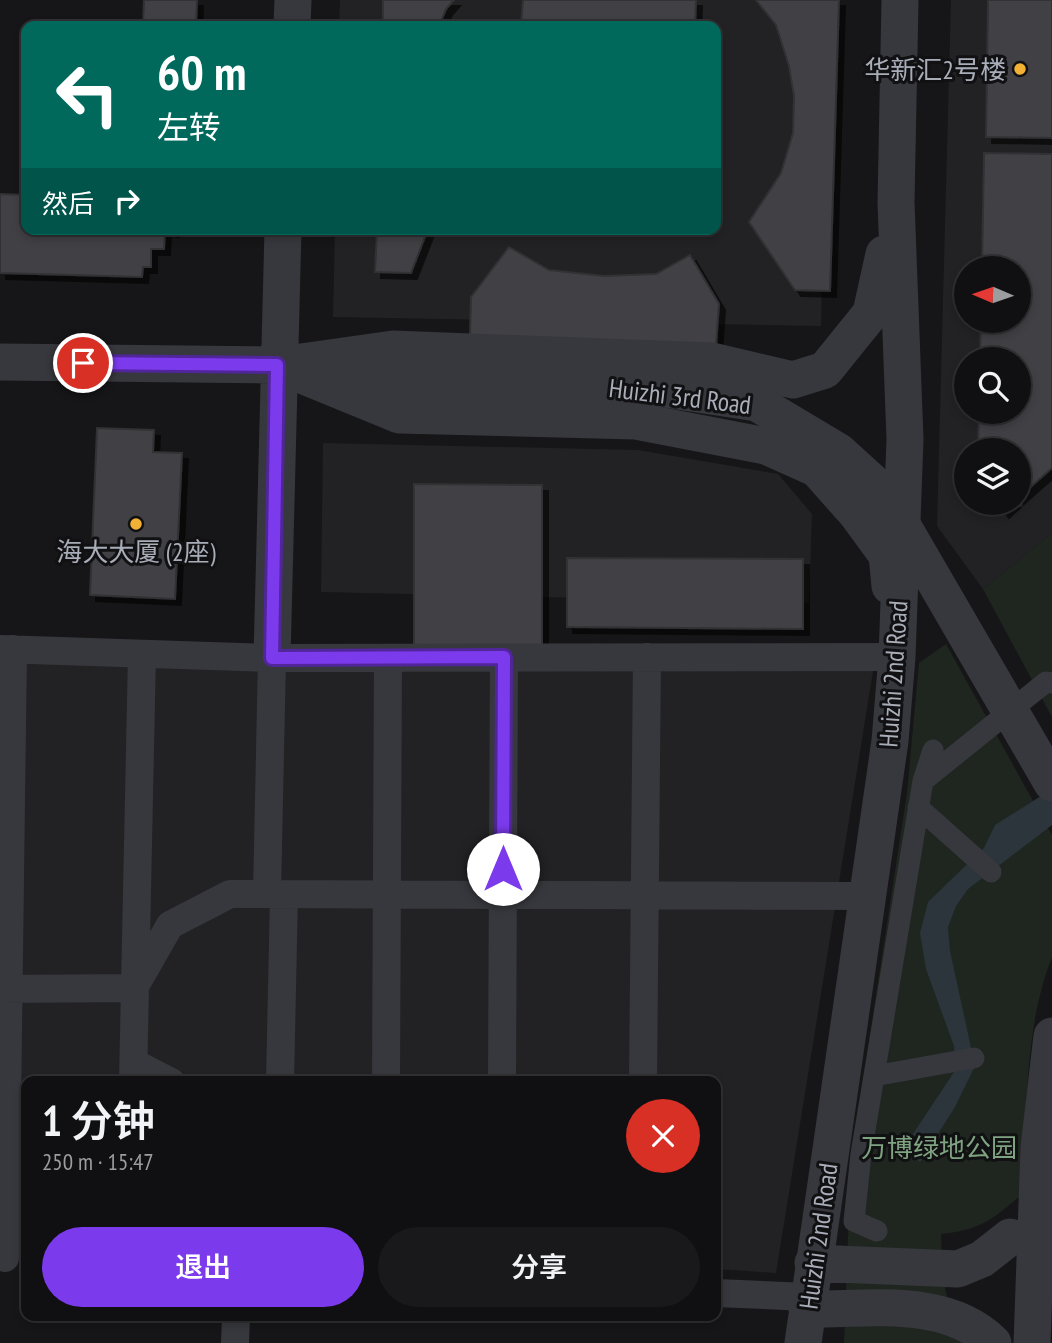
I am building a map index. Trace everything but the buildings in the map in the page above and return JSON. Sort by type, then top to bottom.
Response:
[{"type":"street","points":[[292,21],[293,0]]},
{"type":"street","name":"Huizhi 2nd Road","points":[[808,1303],[890,741],[897,657],[905,439],[896,202],[900,0]]},
{"type":"street","points":[[0,362],[277,365],[393,349],[712,361],[793,380],[825,370],[871,313],[896,202]]},
{"type":"street","points":[[280,1076],[272,658],[277,365],[283,235]]},
{"type":"street","points":[[10,1259],[4,989],[6,649],[272,658],[897,657],[887,555],[817,469],[766,446],[636,421],[398,415],[277,365]]},
{"type":"street","name":"Huizhi 3rd Road","points":[[277,365],[407,379],[658,388],[757,403],[839,452],[883,492],[1052,783]]},
{"type":"street","points":[[133,1072],[142,654]]},
{"type":"street","points":[[502,1076],[504,657]]},
{"type":"street","points":[[643,1076],[647,657]]},
{"type":"street","points":[[386,1076],[388,658]]},
{"type":"street","points":[[923,781],[1046,682],[1052,683]]},
{"type":"street","points":[[877,1231],[854,1221],[874,1076],[918,807],[933,750]]},
{"type":"street","points":[[918,807],[991,872]]},
{"type":"street","points":[[134,988],[170,925],[230,894],[868,896]]},
{"type":"street","points":[[4,989],[134,988]]},
{"type":"street","points":[[1032,1343],[1039,1148],[1052,1036]]},
{"type":"street","points":[[874,1076],[964,1059]]},
{"type":"street","points":[[808,1303],[958,1269],[982,1259],[1010,1237]]},
{"type":"street","points":[[721,1294],[808,1303],[921,1310],[956,1318],[993,1343]]},
{"type":"street","points":[[234,1343],[236,1321]]},
{"type":"shaded area","points":[[340,0],[828,0],[821,326],[333,317],[335,235],[721,235],[721,21],[339,21]]},
{"type":"shaded area","points":[[951,0],[1052,0],[1052,533],[983,589],[937,526]]},
{"type":"shaded area","points":[[323,443],[638,450],[778,474],[812,514],[809,603],[321,592]]},
{"type":"shaded area","points":[[0,651],[874,665],[776,1273],[721,1269],[721,1076],[21,1076],[21,1222],[0,1220]]},
{"type":"shaded area","points":[[1052,789],[1052,825],[968,889],[956,906],[948,927],[950,951],[975,1066],[955,1107],[920,1162],[908,1150],[909,1140],[956,1069],[954,1046],[926,969],[920,933],[928,902],[984,848],[995,825]]},
{"type":"green space","points":[[1052,533],[1052,717],[983,589]]},
{"type":"green space","name":"万博绿地公园","points":[[946,644],[1052,835],[1052,957],[1042,986],[1031,1045],[1020,1196],[984,1223],[941,1234],[946,1292],[955,1320],[972,1343],[844,1343],[851,1159],[907,793],[919,663]]},
{"type":"place","name":"华新汇2号楼","points":[[1020,69]]},
{"type":"place","name":"海大大厦 (2座)","points":[[136,524]]},
{"type":"route","points":[[83,363],[277,365],[272,658],[504,657],[503,869]]}]
